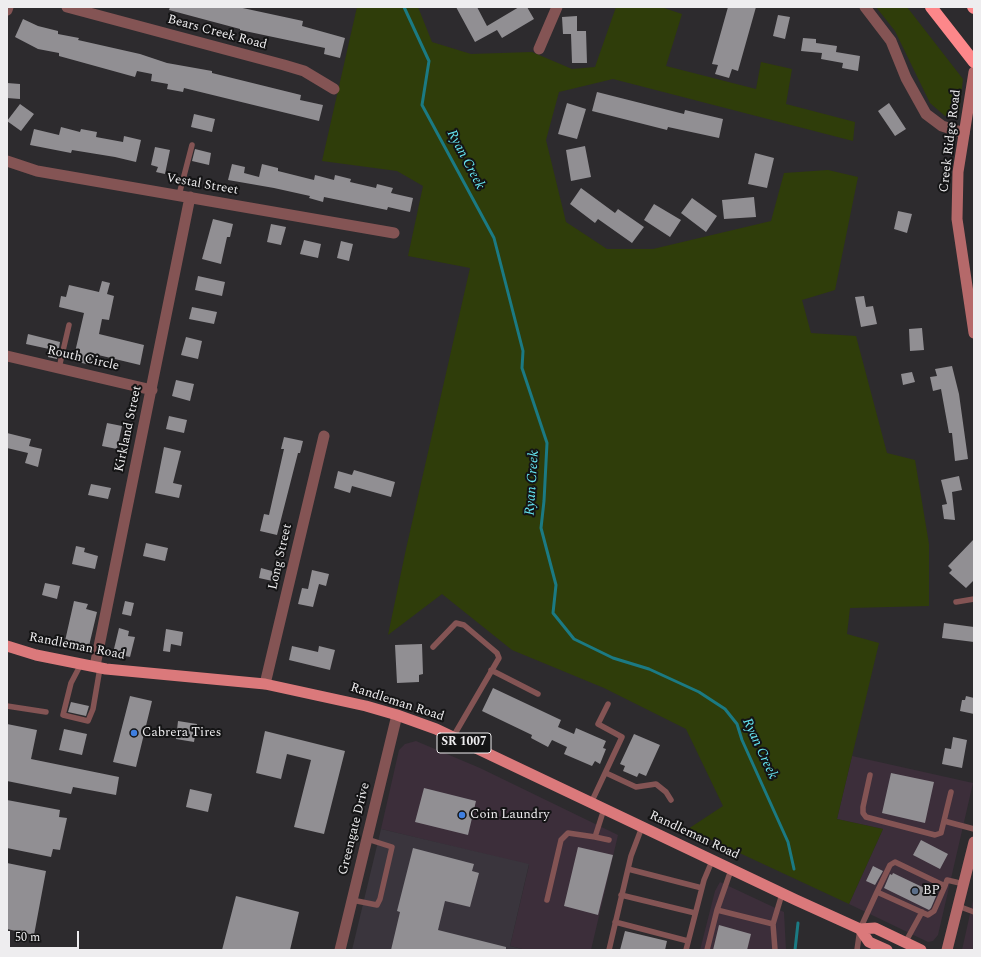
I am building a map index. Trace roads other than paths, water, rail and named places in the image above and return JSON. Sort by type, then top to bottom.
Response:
[{"type":"highway","points":[[931,7],[974,62]]},
{"type":"main road","name":"Creek Ridge Road","points":[[974,72],[958,172],[957,219],[974,333]]},
{"type":"main road","name":"Randleman Road","points":[[7,646],[36,655],[97,667],[265,684],[366,706],[397,715],[452,737],[731,870],[860,929],[875,928],[921,950]]},
{"type":"main road","points":[[947,950],[974,842]]},
{"type":"main road","name":"Randleman Road","points":[[860,929],[869,942],[887,950]]},
{"type":"street","name":"Bears Creek Road","points":[[67,7],[304,71],[334,89]]},
{"type":"street","points":[[539,49],[557,7]]},
{"type":"street","points":[[865,7],[891,41],[906,78],[926,114],[942,126],[964,132]]},
{"type":"street","name":"Vestal Street","points":[[7,161],[37,171],[394,233]]},
{"type":"street","name":"Kirkland Street","points":[[97,667],[190,197]]},
{"type":"street","name":"Routh Circle","points":[[7,356],[152,390]]},
{"type":"street","name":"Long Street","points":[[265,684],[324,436]]},
{"type":"street","name":"Greengate Drive","points":[[340,950],[397,715]]},
{"type":"lane","points":[[179,195],[192,145]]},
{"type":"lane","points":[[59,368],[69,324]]},
{"type":"lane","points":[[956,602],[974,599]]},
{"type":"lane","points":[[433,647],[456,623],[464,625],[497,653],[499,658],[452,737]]},
{"type":"lane","points":[[81,664],[71,683],[63,714],[88,721],[93,709],[97,667]]},
{"type":"lane","points":[[491,670],[538,694]]},
{"type":"lane","points":[[591,803],[622,737],[598,724],[608,704]]},
{"type":"lane","points":[[7,706],[46,712]]},
{"type":"lane","points":[[606,773],[636,787],[656,784],[666,792],[671,800]]},
{"type":"lane","points":[[870,775],[863,807],[863,813],[866,817],[935,835],[941,833],[951,792]]},
{"type":"lane","points":[[595,837],[604,809]]},
{"type":"lane","points":[[944,822],[974,829]]},
{"type":"lane","points":[[609,950],[621,895],[642,827]]},
{"type":"lane","points":[[547,900],[561,840],[568,833],[609,840]]},
{"type":"lane","points":[[352,900],[377,905],[380,899],[392,847],[367,839]]},
{"type":"lane","points":[[686,950],[702,888],[712,861]]},
{"type":"lane","points":[[856,950],[860,929],[890,865],[895,862],[945,886]]},
{"type":"lane","points":[[628,869],[702,888]]},
{"type":"lane","points":[[707,950],[717,910],[731,870]]},
{"type":"lane","points":[[877,892],[928,915],[931,914],[947,880],[964,884]]},
{"type":"lane","points":[[775,950],[773,924],[782,894]]},
{"type":"lane","points":[[621,895],[695,913]]},
{"type":"lane","points":[[958,906],[974,912]]},
{"type":"lane","points":[[717,910],[773,924]]},
{"type":"lane","points":[[905,943],[922,912]]},
{"type":"lane","points":[[615,922],[688,941]]},
{"type":"waterway","name":"Ryan Creek","points":[[404,7],[429,61],[422,105],[494,238],[523,351],[522,368],[547,443],[541,528],[556,585],[553,613],[574,639],[613,658],[649,669],[699,692],[725,709],[737,724],[742,740],[788,842],[794,869]]},
{"type":"waterway","name":"Ryan Creek","points":[[795,950],[798,923]]},
{"type":"place","name":"Cabrera Tires","points":[[134,733]]},
{"type":"place","name":"Coin Laundry","points":[[462,815]]},
{"type":"place","name":"BP","points":[[915,891]]}]
